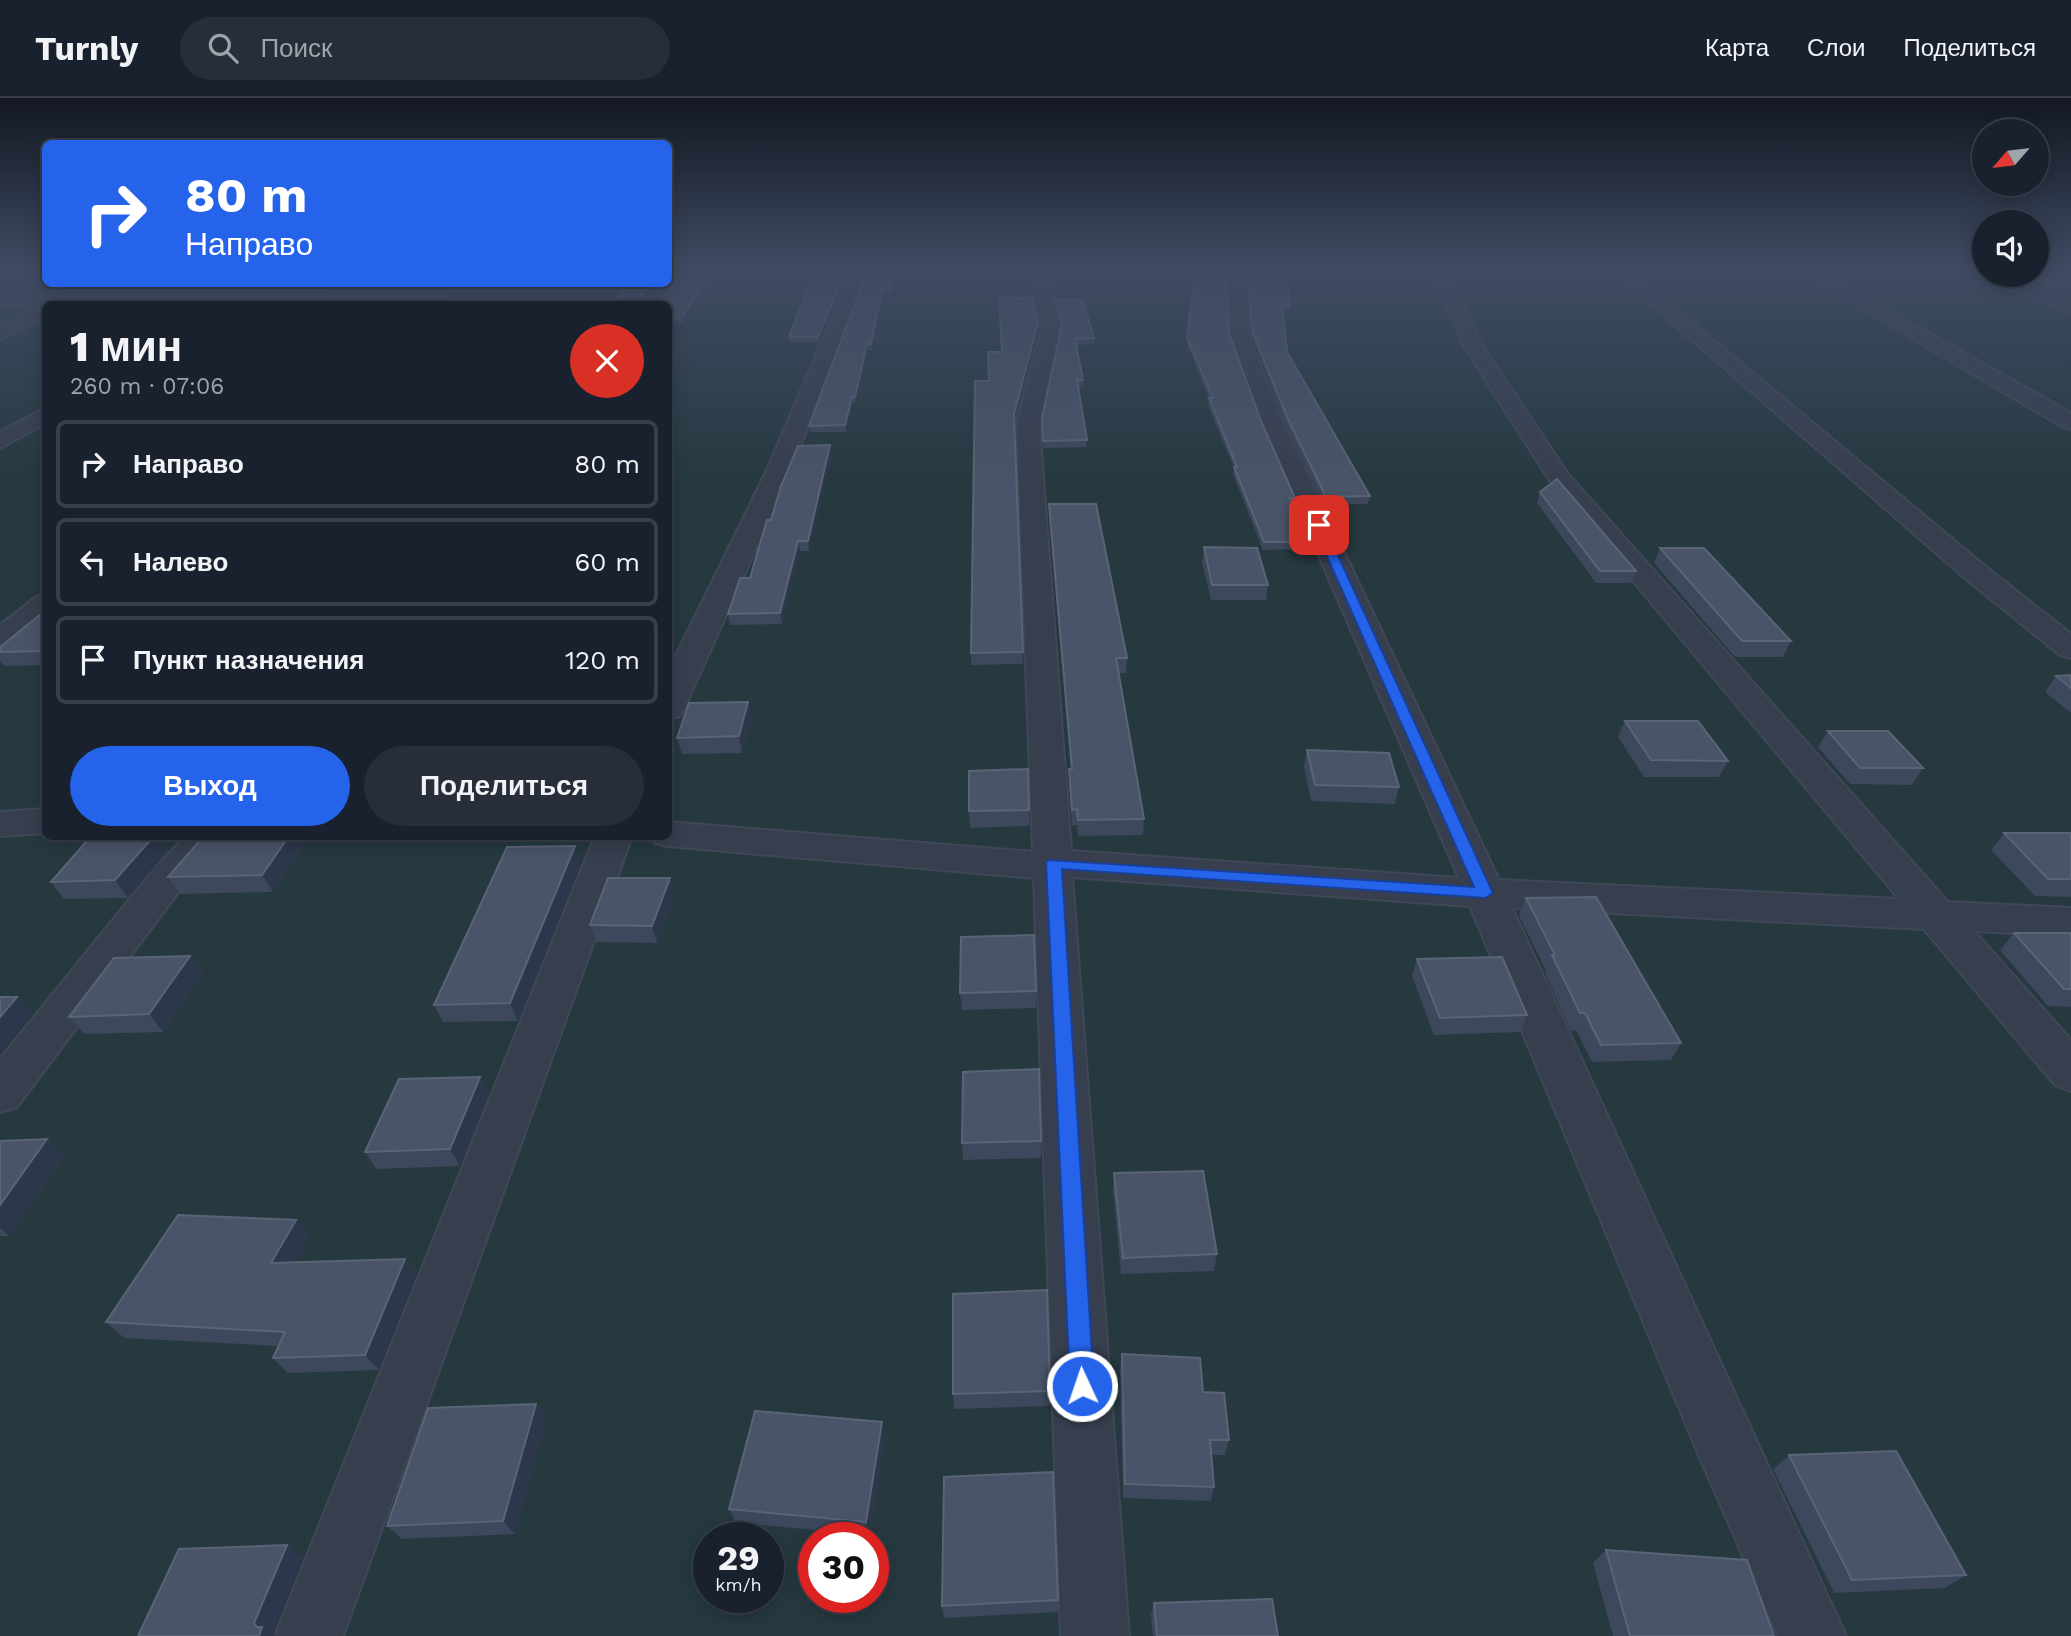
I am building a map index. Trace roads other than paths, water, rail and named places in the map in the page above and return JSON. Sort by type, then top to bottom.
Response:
[{"type":"street","points":[[672,700],[704,626],[779,470],[832,341]]},
{"type":"street","points":[[1047,341],[1028,424],[1095,1636]]},
{"type":"street","points":[[1241,341],[1275,427],[1485,893],[1719,1432],[1812,1636]]},
{"type":"street","points":[[1470,341],[1512,413],[1560,479],[2071,1072]]},
{"type":"street","points":[[1703,341],[1966,564],[2071,649]]},
{"type":"street","points":[[1928,341],[2071,422]]},
{"type":"street","points":[[0,440],[42,416]]},
{"type":"street","points":[[2,638],[42,606]]},
{"type":"street","points":[[0,824],[42,821]]},
{"type":"street","points":[[672,834],[1030,865],[1054,863],[1485,893],[2071,922]]},
{"type":"street","points":[[0,1093],[169,877],[204,840]]},
{"type":"street","points":[[309,1636],[612,840]]}]
